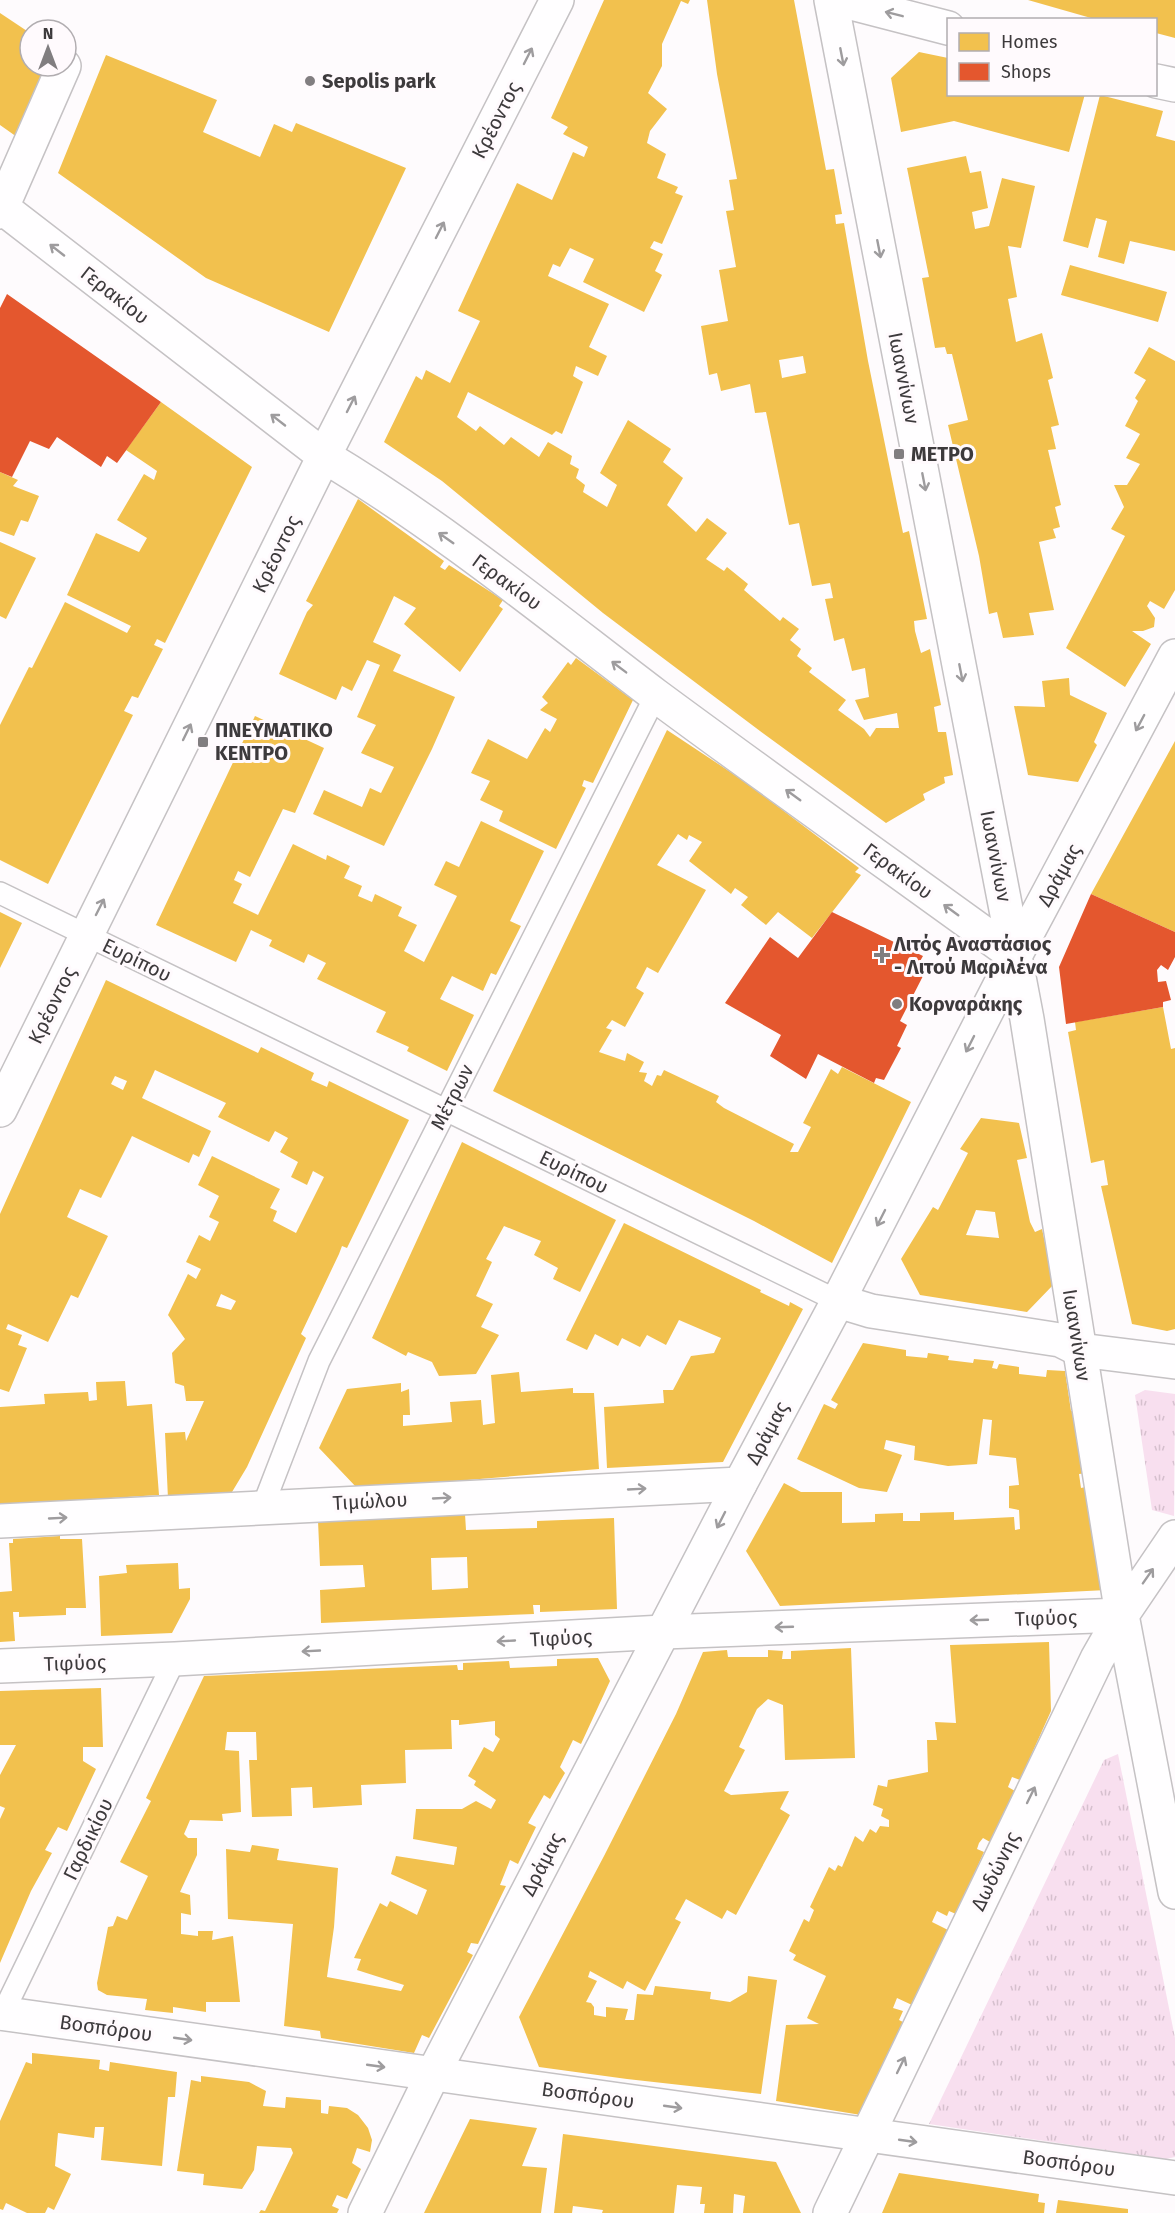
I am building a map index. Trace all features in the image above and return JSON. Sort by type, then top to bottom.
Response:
[{"type":"street","name":"Κρέοντος","points":[[0,1110],[324,456],[557,0]]},
{"type":"street","name":"Ιωαννίνων","points":[[831,0],[1015,956],[1122,1615],[1175,1892]]},
{"type":"street","points":[[840,0],[947,28]]},
{"type":"street","points":[[1,209],[59,78]]},
{"type":"street","points":[[1157,82],[1175,86]]},
{"type":"street","name":"Γερακίου","points":[[1,209],[324,456],[368,482],[511,584],[656,695],[1015,956]]},
{"type":"street","name":"Δράμας","points":[[365,2213],[433,2074],[740,1484],[838,1301],[1015,956],[1172,667]]},
{"type":"street","name":"Ευρίπου","points":[[838,1301],[871,1311],[1060,1340],[1080,1350],[1175,1362]]},
{"type":"street","name":"Τιμώλου","points":[[0,1521],[263,1506],[740,1484]]},
{"type":"street","name":"Δωδώνης","points":[[830,2213],[1097,1659],[1122,1615],[1175,1538]]},
{"type":"street","name":"Τιφύος","points":[[0,1666],[175,1659],[663,1632],[1122,1615]]},
{"type":"street","name":"Βοσπόρου","points":[[1,2015],[1175,2178]]},
{"type":"lane","name":"Μέτρων","points":[[263,1506],[319,1361],[656,695]]},
{"type":"lane","name":"Ευρίπου","points":[[0,893],[838,1301]]},
{"type":"lane","name":"Γαρδικίου","points":[[1,2015],[175,1659]]},
{"type":"green space","points":[[1145,1390],[1175,1394],[1174,1516],[1152,1510],[1135,1395]]},
{"type":"green space","points":[[1118,1754],[1175,2038],[1175,2157],[1166,2159],[929,2124],[1104,1760]]},
{"type":"building: Homes","points":[[604,0],[690,0],[688,4],[681,1],[662,44],[662,66],[648,93],[667,109],[650,131],[647,143],[666,154],[657,178],[678,187],[675,193],[683,196],[662,244],[654,241],[650,248],[663,254],[655,271],[662,275],[644,312],[583,282],[594,259],[570,248],[560,267],[553,264],[548,276],[609,304],[589,347],[607,356],[598,376],[576,366],[573,376],[583,382],[562,434],[556,431],[552,435],[468,392],[457,417],[476,431],[480,426],[504,445],[511,437],[539,457],[548,442],[572,456],[570,464],[579,469],[576,478],[585,485],[583,492],[607,507],[617,485],[600,473],[628,420],[671,449],[663,462],[683,478],[667,505],[696,532],[707,518],[727,533],[706,559],[724,571],[727,567],[748,584],[744,590],[780,621],[783,617],[799,629],[790,640],[801,649],[797,656],[812,668],[809,672],[846,700],[838,710],[864,729],[870,737],[876,728],[899,728],[897,713],[864,720],[855,700],[869,697],[865,668],[852,671],[844,638],[834,641],[825,599],[833,598],[830,583],[812,586],[799,523],[789,525],[766,412],[755,413],[750,384],[721,391],[717,373],[709,375],[701,326],[728,321],[719,270],[736,267],[726,211],[734,210],[729,180],[737,179],[717,74],[707,0],[794,0],[826,170],[834,169],[842,214],[835,215],[836,224],[844,223],[868,361],[903,533],[909,531],[927,619],[914,621],[915,631],[921,653],[930,649],[941,705],[934,707],[938,732],[946,732],[953,775],[944,777],[945,783],[923,794],[925,800],[886,823],[603,613],[442,481],[384,442],[416,376],[422,380],[426,370],[450,383],[480,321],[458,311],[517,183],[552,200],[573,152],[584,157],[588,147],[563,134],[568,127],[551,118]],"holes":[[[803,356],[806,373],[782,378],[779,360]]]},
{"type":"building: Homes","points":[[1028,0],[1175,0],[1175,38],[1157,33],[1157,18],[1091,18]]},
{"type":"building: Homes","points":[[0,13],[18,25],[18,78],[45,78],[17,137],[0,125]]},
{"type":"building: Homes","points":[[919,52],[947,58],[947,96],[1084,96],[1069,152],[954,121],[901,132],[891,78]]},
{"type":"building: Homes","points":[[106,55],[217,100],[203,132],[260,157],[274,124],[292,132],[296,123],[406,168],[329,332],[206,278],[58,173]]},
{"type":"building: Homes","points":[[1100,96],[1163,111],[1156,136],[1175,141],[1175,251],[1130,241],[1124,264],[1098,257],[1107,221],[1096,218],[1088,248],[1063,241]]},
{"type":"building: Homes","points":[[966,156],[970,173],[981,171],[988,208],[972,212],[975,229],[989,226],[1002,178],[1035,186],[1021,248],[1008,246],[1017,297],[1008,299],[1016,342],[1042,333],[1053,378],[1048,380],[1059,425],[1051,427],[1056,449],[1048,450],[1061,505],[1055,507],[1060,527],[1053,529],[1056,538],[1039,542],[1054,610],[1029,613],[1034,635],[1003,638],[997,612],[989,614],[979,556],[948,425],[968,420],[952,354],[947,354],[945,347],[935,348],[922,278],[929,277],[907,168]]},
{"type":"building: Homes","points":[[1070,265],[1167,292],[1158,322],[1061,295]]},
{"type":"building: Homes","points":[[1149,347],[1175,361],[1175,590],[1164,609],[1150,601],[1147,606],[1155,618],[1154,627],[1143,631],[1132,631],[1151,644],[1125,687],[1066,648],[1125,536],[1111,529],[1124,507],[1114,485],[1127,485],[1140,464],[1126,458],[1140,434],[1125,426],[1138,401],[1135,398],[1146,380],[1134,373]]},
{"type":"building: Homes","points":[[161,402],[252,467],[165,643],[157,639],[154,645],[163,649],[138,698],[132,696],[124,711],[133,715],[48,884],[0,860],[0,725],[65,602],[127,633],[131,626],[67,595],[96,533],[139,552],[147,538],[117,520],[144,474],[154,480],[157,471],[126,450]]},
{"type":"building: Homes","points":[[0,472],[18,480],[13,486],[39,496],[28,522],[21,520],[14,536],[0,531]]},
{"type":"building: Homes","points":[[358,499],[444,561],[440,567],[445,570],[449,565],[503,600],[499,606],[503,609],[460,672],[404,624],[416,608],[394,596],[373,642],[401,655],[393,671],[455,697],[384,846],[313,814],[324,790],[362,807],[370,788],[381,793],[394,767],[361,753],[376,725],[357,717],[380,665],[367,660],[352,691],[342,686],[336,700],[279,674],[307,612],[313,605],[306,601]]},
{"type":"building: Homes","points":[[0,542],[36,558],[6,619],[0,616]]},
{"type":"building: Homes","points":[[576,658],[633,700],[593,783],[584,780],[582,786],[586,788],[556,849],[499,821],[503,811],[480,800],[490,781],[471,773],[488,739],[527,759],[545,728],[550,732],[557,719],[540,710],[548,703],[542,697],[568,662],[571,665]]},
{"type":"building: Homes","points":[[1069,678],[1070,695],[1107,713],[1094,742],[1097,745],[1078,782],[1028,775],[1014,706],[1045,707],[1042,681]]},
{"type":"building: Homes","points":[[255,716],[324,748],[295,813],[283,809],[250,877],[238,871],[234,880],[242,884],[233,903],[258,915],[293,844],[326,860],[327,855],[350,866],[344,878],[362,886],[358,896],[372,902],[375,894],[402,907],[398,916],[417,925],[404,951],[424,962],[457,896],[434,885],[446,861],[459,867],[481,821],[544,851],[510,921],[521,926],[496,975],[491,973],[483,991],[452,976],[440,999],[474,1015],[447,1071],[407,1051],[409,1047],[376,1032],[386,1012],[317,979],[326,963],[308,954],[304,963],[269,946],[272,940],[251,930],[236,962],[156,925]]},
{"type":"building: Homes","points":[[667,730],[747,783],[859,868],[855,872],[861,875],[812,938],[778,912],[766,925],[741,905],[748,897],[735,888],[731,894],[689,861],[702,842],[689,835],[687,840],[678,834],[657,865],[706,890],[658,973],[647,967],[636,988],[644,993],[625,1027],[612,1020],[606,1028],[612,1030],[599,1052],[625,1061],[627,1053],[644,1062],[639,1072],[647,1073],[644,1081],[652,1086],[657,1075],[661,1076],[664,1070],[719,1096],[716,1102],[724,1108],[794,1144],[790,1152],[798,1152],[811,1127],[803,1123],[831,1069],[838,1074],[842,1067],[911,1102],[832,1263],[754,1221],[493,1091]]},
{"type":"building: Homes","points":[[1175,741],[1175,932],[1091,894]]},
{"type":"building: Homes","points":[[0,912],[22,923],[0,968]]},
{"type":"building: Homes","points":[[106,980],[258,1053],[261,1047],[314,1073],[311,1080],[327,1087],[329,1081],[409,1120],[347,1248],[342,1246],[301,1334],[306,1338],[247,1467],[232,1492],[168,1499],[165,1433],[185,1432],[186,1441],[204,1401],[186,1401],[184,1386],[175,1383],[172,1353],[185,1339],[168,1315],[188,1274],[196,1279],[201,1269],[186,1262],[199,1235],[210,1241],[219,1222],[209,1217],[219,1196],[198,1185],[212,1156],[280,1189],[270,1208],[277,1211],[273,1221],[296,1233],[324,1177],[313,1171],[307,1185],[291,1177],[298,1162],[280,1152],[288,1138],[275,1131],[269,1142],[218,1117],[226,1103],[155,1070],[142,1098],[211,1131],[199,1157],[193,1154],[189,1163],[132,1136],[101,1198],[80,1189],[67,1217],[108,1236],[78,1298],[71,1295],[48,1342],[8,1324],[6,1329],[22,1335],[18,1345],[27,1348],[9,1392],[0,1389],[0,1214]],"holes":[[[115,1076],[127,1081],[123,1090],[111,1084]],[[221,1294],[236,1301],[231,1310],[216,1306]]]},
{"type":"building: Homes","points":[[1163,1007],[1171,1049],[1175,1048],[1175,1329],[1167,1331],[1132,1324],[1101,1186],[1108,1185],[1104,1160],[1091,1163],[1068,1032],[1076,1030],[1075,1022]]},
{"type":"building: Homes","points":[[981,1118],[1019,1123],[1027,1158],[1017,1160],[1030,1222],[1035,1232],[1042,1229],[1054,1284],[1027,1312],[920,1295],[901,1259],[933,1207],[938,1210],[968,1153],[960,1149]],"holes":[[[976,1210],[995,1212],[999,1238],[966,1235]]]},
{"type":"building: Homes","points":[[462,1142],[616,1220],[580,1292],[553,1279],[558,1268],[534,1255],[541,1241],[504,1226],[486,1259],[492,1262],[476,1296],[493,1304],[481,1327],[499,1335],[476,1374],[439,1376],[432,1362],[408,1352],[406,1356],[372,1338]]},
{"type":"building: Homes","points":[[624,1223],[789,1306],[790,1302],[803,1309],[723,1462],[607,1468],[604,1407],[664,1403],[663,1390],[673,1390],[691,1356],[714,1353],[721,1338],[679,1320],[666,1345],[647,1335],[640,1347],[622,1338],[618,1346],[595,1334],[587,1350],[566,1340]]},
{"type":"building: Homes","points":[[863,1343],[906,1350],[906,1356],[927,1358],[928,1353],[949,1356],[948,1360],[973,1363],[974,1359],[994,1361],[992,1368],[997,1369],[999,1364],[1019,1367],[1019,1374],[1046,1377],[1047,1370],[1065,1371],[1071,1411],[1078,1411],[1088,1473],[1079,1474],[1081,1488],[1090,1486],[1107,1590],[780,1606],[746,1551],[784,1483],[801,1492],[842,1492],[842,1523],[875,1522],[875,1514],[903,1513],[903,1521],[920,1521],[920,1513],[954,1512],[954,1520],[1014,1517],[1015,1530],[1020,1529],[1019,1510],[1009,1508],[1009,1486],[1019,1485],[1016,1458],[989,1455],[992,1420],[983,1419],[977,1464],[948,1466],[914,1460],[915,1446],[886,1440],[884,1449],[902,1455],[887,1492],[859,1488],[797,1459],[824,1404],[835,1409],[838,1404],[831,1400]]},
{"type":"building: Homes","points":[[519,1372],[521,1392],[573,1388],[573,1393],[594,1393],[599,1469],[358,1489],[319,1448],[347,1389],[401,1383],[401,1392],[409,1389],[410,1415],[403,1415],[403,1426],[452,1422],[450,1402],[481,1400],[483,1425],[495,1423],[491,1375]]},
{"type":"building: Homes","points":[[125,1381],[127,1406],[152,1404],[159,1495],[0,1505],[0,1407],[45,1404],[44,1394],[88,1392],[89,1401],[97,1400],[96,1382]]},
{"type":"building: Homes","points":[[465,1514],[466,1530],[537,1528],[537,1521],[614,1518],[617,1609],[540,1612],[540,1605],[533,1605],[534,1614],[321,1623],[320,1590],[365,1587],[363,1565],[320,1566],[318,1521]],"holes":[[[467,1557],[468,1588],[432,1590],[431,1558]]]},
{"type":"building: Homes","points":[[60,1536],[60,1539],[82,1539],[86,1608],[66,1608],[66,1615],[19,1617],[19,1612],[13,1612],[15,1641],[0,1642],[0,1592],[12,1591],[9,1543],[13,1543],[13,1539]]},
{"type":"building: Homes","points":[[178,1563],[179,1589],[190,1588],[190,1599],[172,1633],[101,1636],[99,1576],[127,1573],[126,1565]]},
{"type":"building: Homes","points":[[1049,1642],[1051,1711],[1020,1780],[1012,1777],[1008,1787],[1015,1791],[990,1842],[983,1838],[979,1843],[977,1849],[984,1852],[956,1914],[949,1911],[947,1916],[937,1911],[932,1922],[948,1930],[912,2005],[897,1998],[893,2008],[903,2011],[899,2020],[905,2023],[861,2115],[776,2101],[786,2025],[819,2024],[807,2018],[826,1976],[793,1960],[796,1955],[789,1951],[804,1919],[809,1922],[814,1910],[810,1907],[829,1867],[835,1871],[838,1865],[842,1867],[855,1836],[863,1842],[870,1829],[876,1833],[880,1826],[889,1827],[889,1820],[881,1816],[883,1809],[873,1805],[878,1785],[887,1787],[888,1780],[928,1772],[927,1740],[937,1740],[935,1722],[956,1723],[950,1645]]},
{"type":"building: Homes","points":[[851,1648],[855,1758],[785,1760],[783,1705],[768,1699],[757,1709],[739,1747],[745,1750],[724,1791],[731,1795],[789,1791],[780,1809],[790,1815],[736,1915],[727,1910],[722,1919],[686,1899],[675,1919],[681,1922],[645,1991],[627,1981],[623,1989],[590,1971],[588,1977],[597,1981],[586,2002],[591,2003],[594,2007],[594,2015],[606,2017],[606,2007],[628,2009],[625,2020],[634,2020],[637,1994],[653,1995],[655,1986],[711,1992],[710,1999],[730,2002],[747,1992],[748,1976],[777,1980],[761,2094],[539,2067],[519,2017],[676,1714],[703,1652],[727,1650],[728,1657],[768,1657],[768,1650],[783,1651],[782,1659],[791,1659],[791,1651]]},
{"type":"building: Homes","points":[[598,1658],[610,1681],[581,1744],[573,1740],[560,1767],[565,1773],[550,1799],[544,1795],[528,1823],[536,1827],[518,1864],[510,1860],[500,1885],[506,1886],[478,1944],[471,1943],[467,1952],[473,1955],[429,2038],[422,2035],[414,2053],[321,2038],[320,2031],[284,2026],[293,1924],[228,1919],[226,1849],[250,1852],[252,1845],[279,1849],[277,1860],[338,1868],[334,1927],[327,1977],[401,1991],[404,1985],[357,1970],[361,1959],[354,1958],[380,1903],[387,1907],[390,1901],[417,1915],[427,1890],[391,1874],[396,1856],[454,1865],[457,1847],[413,1839],[416,1809],[462,1809],[476,1801],[491,1809],[496,1800],[474,1785],[476,1781],[468,1776],[484,1747],[493,1752],[500,1739],[495,1735],[495,1721],[459,1725],[459,1720],[451,1720],[452,1749],[405,1750],[406,1783],[361,1785],[362,1805],[313,1808],[312,1787],[291,1788],[292,1816],[252,1817],[249,1760],[257,1760],[256,1732],[227,1732],[225,1750],[239,1751],[241,1812],[222,1814],[223,1821],[190,1820],[184,1834],[188,1838],[197,1838],[197,1855],[180,1892],[190,1895],[191,1915],[181,1913],[181,1934],[198,1936],[198,1931],[213,1931],[212,1940],[233,1936],[240,2002],[206,2002],[206,2012],[173,2007],[173,2013],[145,2010],[147,1999],[107,1995],[98,1990],[97,1983],[108,1927],[113,1926],[117,1916],[127,1920],[148,1876],[120,1862],[151,1801],[146,1798],[204,1676],[457,1665],[458,1670],[463,1670],[463,1663],[509,1661],[510,1668],[557,1666],[557,1659]]},
{"type":"building: Homes","points":[[101,1688],[103,1747],[83,1747],[83,1761],[96,1769],[67,1831],[58,1827],[45,1850],[52,1853],[31,1891],[0,1963],[0,1819],[5,1808],[0,1806],[0,1775],[16,1745],[0,1745],[0,1691]]},
{"type":"building: Homes","points":[[32,2053],[100,2060],[99,2069],[109,2071],[110,2062],[177,2072],[175,2097],[168,2097],[162,2166],[101,2160],[104,2127],[95,2127],[94,2138],[58,2133],[55,2166],[71,2174],[54,2210],[48,2207],[45,2213],[27,2213],[6,2203],[3,2210],[0,2209],[0,2121],[26,2062],[32,2064]]},
{"type":"building: Homes","points":[[201,2076],[249,2082],[266,2091],[263,2106],[285,2108],[286,2097],[321,2100],[321,2113],[328,2114],[329,2106],[347,2108],[358,2115],[368,2128],[372,2140],[370,2152],[357,2148],[352,2163],[361,2169],[347,2199],[337,2195],[332,2206],[339,2209],[337,2213],[259,2213],[261,2210],[265,2211],[293,2153],[291,2148],[257,2146],[254,2170],[242,2189],[203,2185],[204,2174],[177,2171],[191,2080],[201,2082]]},
{"type":"building: Homes","points":[[470,2119],[537,2128],[522,2166],[547,2168],[541,2213],[424,2213]]},
{"type":"building: Homes","points":[[563,2134],[776,2162],[801,2213],[743,2213],[745,2196],[734,2194],[733,2213],[704,2213],[705,2204],[700,2204],[702,2187],[677,2185],[674,2213],[602,2213],[603,2210],[573,2206],[572,2213],[554,2213]]},
{"type":"building: Homes","points":[[899,2173],[1039,2194],[1038,2202],[1045,2203],[1044,2213],[882,2213]]},
{"type":"building: Homes","points":[[1058,2200],[1128,2209],[1128,2213],[1056,2213]]},
{"type":"building: Shops","points":[[7,294],[161,402],[117,463],[107,456],[101,467],[57,437],[49,449],[30,441],[12,477],[0,472],[0,308]]},
{"type":"building: Shops","points":[[1091,894],[1175,932],[1175,957],[1168,970],[1161,965],[1157,970],[1158,982],[1166,981],[1171,1000],[1163,1002],[1163,1007],[1066,1024],[1059,967]]},
{"type":"building: Shops","points":[[832,912],[923,956],[915,970],[923,976],[900,1021],[907,1025],[897,1046],[901,1048],[884,1080],[876,1078],[874,1083],[818,1054],[806,1079],[770,1056],[781,1035],[725,1003],[770,937],[798,958]]},
{"type":"place","name":"Sepolis park","points":[[310,81]]},
{"type":"place","name":"ΜΕΤΡΟ","points":[[899,454]]},
{"type":"place","name":"ΠΝΕΥΜΑΤΙΚΟ ΚΕΝΤΡΟ","points":[[203,742]]},
{"type":"place","name":"Λιτός Αναστάσιος - Λιτού Μαριλένα","points":[[882,955]]},
{"type":"place","name":"Κορναράκης","points":[[897,1004]]}]
